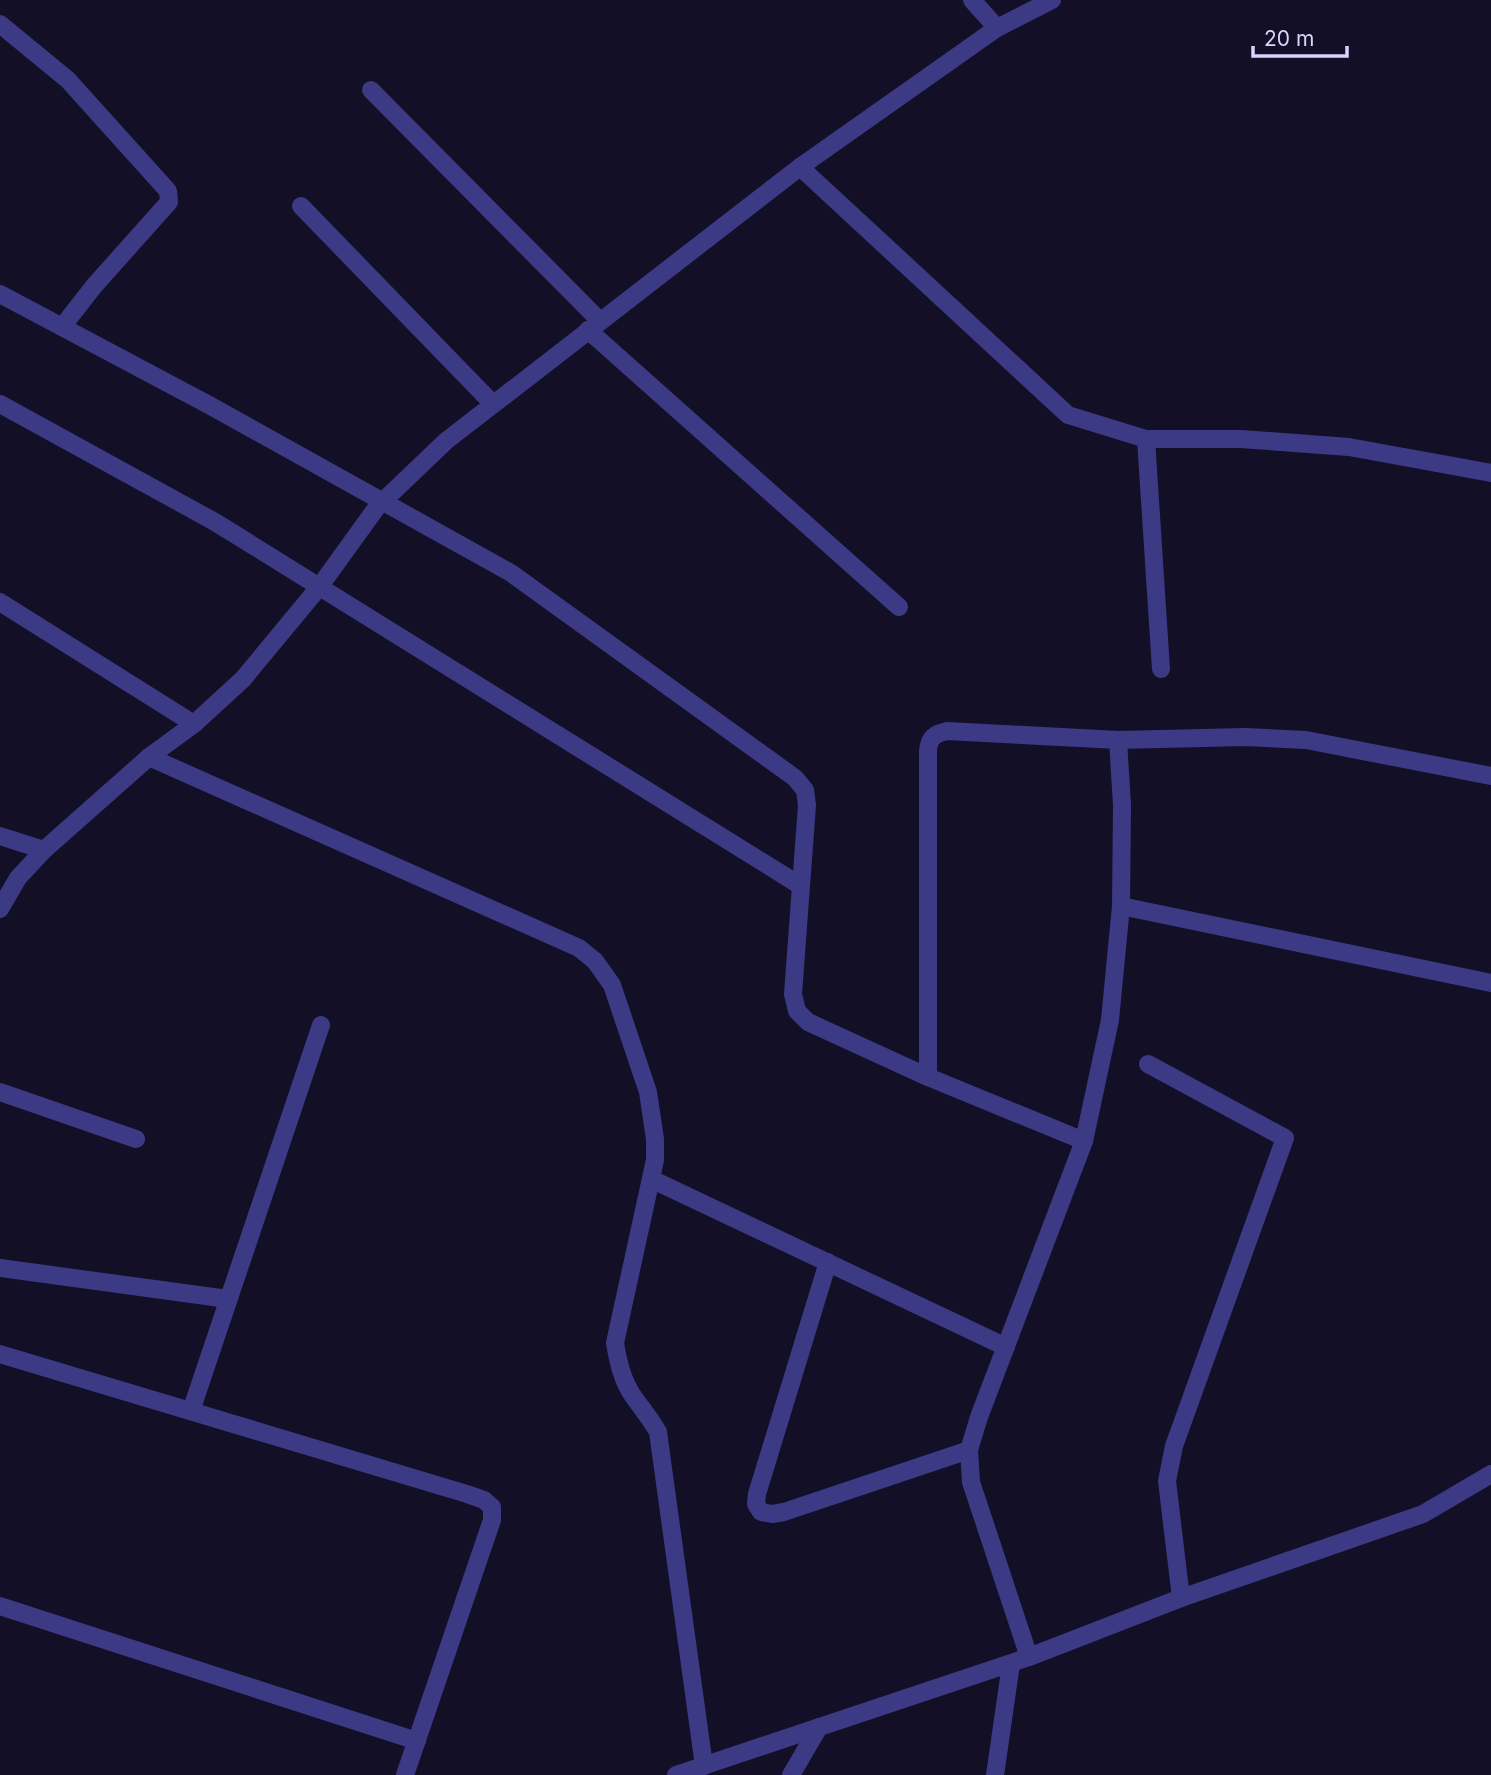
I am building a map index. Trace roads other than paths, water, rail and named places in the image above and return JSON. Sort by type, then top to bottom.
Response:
[{"type":"street","points":[[972,0],[997,28]]},
{"type":"street","points":[[0,909],[18,878],[44,850],[149,757],[194,724],[243,679],[320,586],[381,503],[446,441],[800,167],[997,28],[1052,0]]},
{"type":"street","points":[[0,24],[68,80],[170,196],[169,202],[94,286],[62,327]]},
{"type":"street","points":[[371,90],[594,326],[900,607]]},
{"type":"street","points":[[800,167],[1068,415],[1146,439],[1241,439],[1349,447],[1491,473]]},
{"type":"street","points":[[301,206],[493,404]]},
{"type":"street","points":[[0,293],[209,405],[511,573],[795,778],[805,790],[807,805],[793,994],[797,1011],[808,1022],[928,1077],[1084,1141]]},
{"type":"street","points":[[0,404],[215,522],[801,886]]},
{"type":"street","points":[[1146,439],[1161,669]]},
{"type":"street","points":[[0,602],[194,724]]},
{"type":"street","points":[[928,1077],[929,742],[936,734],[947,731],[1118,740],[1245,737],[1306,740],[1491,776]]},
{"type":"street","points":[[1030,1657],[971,1482],[969,1450],[1084,1141],[1110,1020],[1121,906],[1122,805],[1118,740]]},
{"type":"street","points":[[149,757],[579,948],[595,961],[612,985],[648,1092],[655,1139],[655,1160],[615,1343],[619,1367],[632,1395],[647,1413],[658,1433],[704,1766]]},
{"type":"street","points":[[0,836],[44,850]]},
{"type":"street","points":[[1121,906],[1491,983]]},
{"type":"street","points":[[191,1411],[321,1025]]},
{"type":"street","points":[[1149,1064],[1285,1138],[1174,1447],[1167,1481],[1181,1598]]},
{"type":"street","points":[[0,1092],[136,1139]]},
{"type":"street","points":[[651,1179],[1006,1347]]},
{"type":"street","points":[[828,1262],[757,1494],[756,1504],[761,1512],[784,1512],[969,1450]]},
{"type":"street","points":[[0,1268],[228,1299]]},
{"type":"street","points":[[0,1354],[467,1494],[484,1500],[492,1507],[492,1520],[405,1775]]},
{"type":"street","points":[[676,1775],[1011,1664],[1181,1598],[1423,1514],[1491,1474]]},
{"type":"street","points":[[0,1606],[417,1741]]},
{"type":"street","points":[[995,1775],[1011,1664]]},
{"type":"street","points":[[791,1775],[819,1727]]}]
